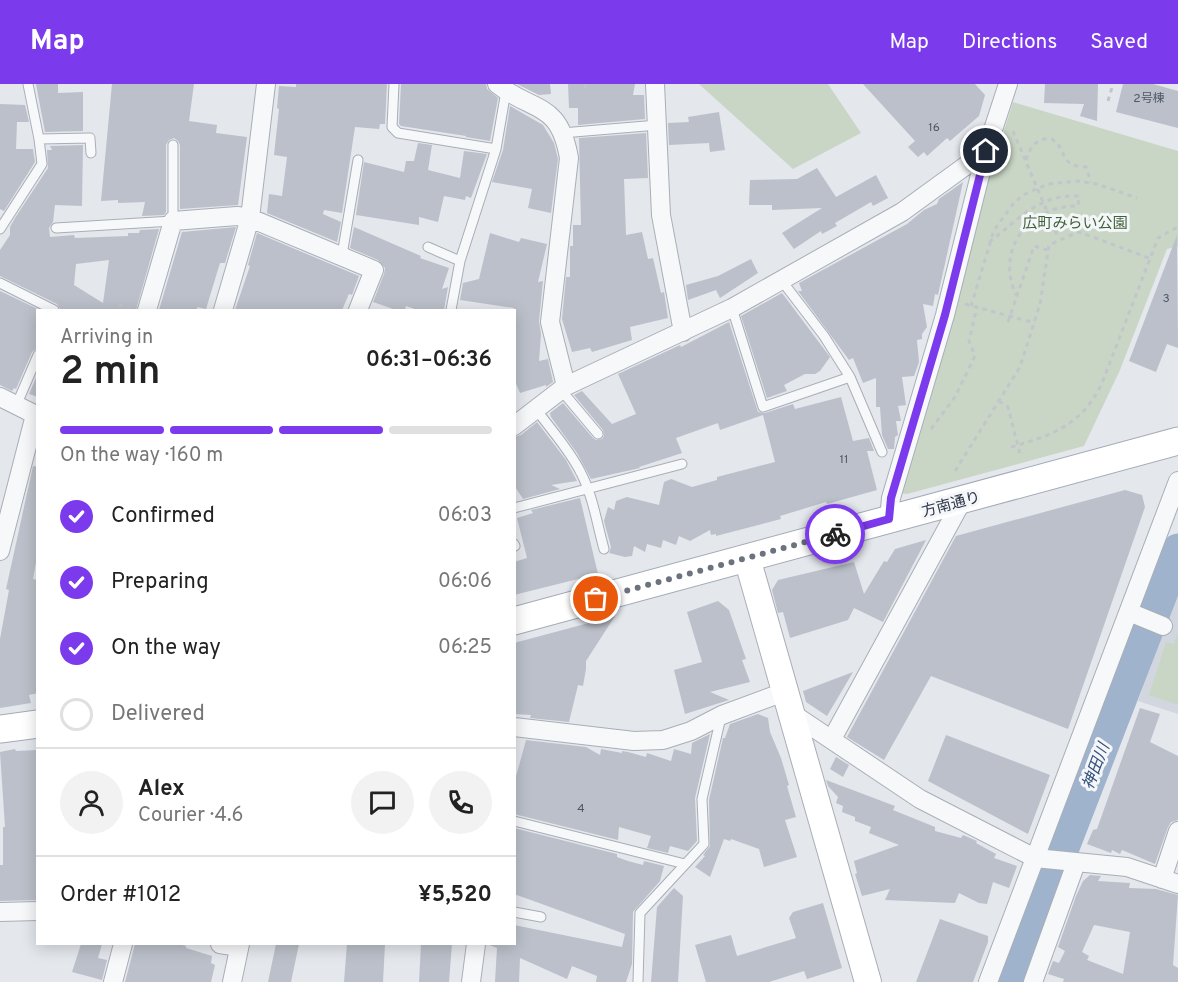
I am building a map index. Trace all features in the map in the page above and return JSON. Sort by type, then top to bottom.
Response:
[{"type":"main road","name":"方南通り","points":[[516,620],[1178,441]]},
{"type":"main road","points":[[0,729],[36,724]]},
{"type":"street","points":[[223,309],[250,219],[266,84]]},
{"type":"street","points":[[655,84],[661,215],[683,332]]},
{"type":"street","points":[[889,519],[891,498],[945,315],[986,151],[1008,84]]},
{"type":"street","points":[[502,87],[546,110],[562,133],[569,158],[550,322],[563,388]]},
{"type":"street","points":[[516,424],[563,388],[732,308],[902,212],[986,151]]},
{"type":"street","points":[[147,309],[173,221],[237,216],[342,255],[374,270],[358,309]]},
{"type":"street","points":[[0,397],[36,415],[0,550]]},
{"type":"street","points":[[988,982],[1134,614],[1178,481]]},
{"type":"street","points":[[832,739],[962,501]]},
{"type":"street","points":[[747,558],[868,982]]},
{"type":"street","points":[[1134,614],[1163,626]]},
{"type":"street","points":[[787,702],[832,739],[920,799],[1038,859],[1127,867],[1170,881],[1178,831]]},
{"type":"street","points":[[516,733],[634,741],[663,740],[691,731],[722,715],[787,702]]},
{"type":"street","points":[[1033,982],[1073,863]]},
{"type":"street","points":[[0,912],[36,911]]},
{"type":"street","points":[[113,982],[123,945]]},
{"type":"street","points":[[232,982],[240,945]]},
{"type":"street","points":[[471,982],[476,945]]},
{"type":"lane","points":[[0,229],[42,164],[28,84]]},
{"type":"lane","points":[[394,84],[392,126],[398,133],[496,149]]},
{"type":"lane","points":[[451,309],[460,261],[496,149],[502,87]]},
{"type":"lane","points":[[562,133],[657,125]]},
{"type":"lane","points":[[39,139],[90,138],[91,153]]},
{"type":"lane","points":[[56,228],[173,221],[173,145]]},
{"type":"lane","points":[[342,255],[358,160]]},
{"type":"lane","points":[[428,247],[460,261]]},
{"type":"lane","points":[[782,281],[824,336],[850,377],[882,452]]},
{"type":"lane","points":[[0,283],[52,309]]},
{"type":"lane","points":[[732,308],[763,407],[850,377]]},
{"type":"lane","points":[[16,406],[36,360]]},
{"type":"lane","points":[[563,388],[598,434]]},
{"type":"lane","points":[[536,409],[569,452],[588,490],[604,549]]},
{"type":"lane","points":[[516,508],[682,464]]},
{"type":"lane","points":[[638,982],[640,913],[704,844],[702,799],[722,715]]},
{"type":"lane","points":[[516,822],[686,864]]},
{"type":"lane","points":[[516,912],[541,917]]},
{"type":"path","points":[[585,84],[585,92]]},
{"type":"path","points":[[1108,101],[1113,84]]},
{"type":"path","points":[[1013,131],[1057,235]]},
{"type":"path","points":[[1026,161],[1035,143],[1050,138],[1059,144],[1069,164],[1086,166],[1090,182]]},
{"type":"path","points":[[971,306],[983,270],[989,242],[999,221],[1023,195],[1037,188],[1059,182],[1090,182],[1137,198]]},
{"type":"path","points":[[989,242],[1033,207],[1057,197],[1079,196],[1078,206],[1063,207],[1038,216],[1025,227],[1019,236],[1012,253],[1010,278],[1016,295]]},
{"type":"path","points":[[1011,447],[1038,440],[1065,427],[1090,403],[1102,383],[1158,238],[1178,227]]},
{"type":"path","points":[[955,471],[1020,367],[1035,323],[1042,293],[1047,250],[1053,243],[1082,233],[1149,258]]},
{"type":"path","points":[[1008,322],[1034,246],[1047,250]]},
{"type":"path","points":[[958,302],[1035,323]]},
{"type":"path","points":[[930,430],[955,397],[975,356],[969,341],[976,307]]},
{"type":"path","points":[[999,401],[1008,407],[1020,453]]},
{"type":"shaded area","points":[[1178,588],[1178,714],[1138,701]]},
{"type":"green space","points":[[699,84],[828,84],[861,133],[793,169]]},
{"type":"green space","name":"広町みらい公園","points":[[1013,102],[1178,151],[1178,246],[1167,249],[1120,370],[1084,446],[907,494],[901,493],[974,225]]},
{"type":"green space","points":[[1178,633],[1178,705],[1149,695],[1166,642],[1174,644]]},
{"type":"building","points":[[36,84],[58,84],[58,93],[83,92],[83,131],[45,132]]},
{"type":"building","points":[[112,84],[194,84],[189,121],[217,125],[216,133],[247,137],[238,205],[180,209],[180,145],[174,138],[166,145],[166,212],[164,215],[142,216],[145,202],[101,201]]},
{"type":"building","points":[[296,84],[387,84],[385,124],[380,124],[379,129],[355,127],[342,213],[324,210],[323,214],[341,222],[337,242],[267,213],[269,194],[282,196],[287,157],[274,155],[279,86],[296,87]]},
{"type":"building","points":[[401,84],[486,84],[487,89],[498,98],[490,141],[401,126],[399,124]]},
{"type":"building","points":[[517,84],[550,84],[551,94],[539,95]]},
{"type":"building","points":[[568,84],[635,84],[633,95],[644,95],[645,119],[578,125],[578,108],[569,108]]},
{"type":"building","points":[[863,84],[975,84],[985,95],[979,116],[950,141],[947,138],[927,156],[924,152],[918,157],[908,147],[915,141]]},
{"type":"building","points":[[1045,84],[1098,84],[1097,121],[1080,116],[1084,104],[1044,103]]},
{"type":"building","points":[[1123,84],[1153,84],[1178,91],[1178,128],[1116,112]]},
{"type":"building","points":[[0,104],[25,105],[29,122],[17,122],[16,149],[33,149],[35,162],[4,211],[0,209]]},
{"type":"building","points":[[510,106],[543,125],[554,143],[558,159],[551,213],[528,208],[532,189],[492,182],[503,150]]},
{"type":"building","points":[[719,112],[725,150],[710,152],[709,143],[669,145],[668,123],[689,122],[688,117]]},
{"type":"building","points":[[646,133],[648,178],[624,179],[626,235],[642,232],[648,259],[653,258],[661,293],[664,292],[668,318],[630,327],[632,340],[592,352],[590,348],[572,352],[562,319],[566,277],[570,277],[573,225],[581,225],[579,138]]},
{"type":"building","points":[[418,143],[432,145],[428,170],[460,178],[464,151],[487,154],[471,198],[466,196],[465,200],[444,196],[438,222],[419,217],[419,225],[356,215],[364,162],[404,172],[406,161],[414,161]]},
{"type":"building","points":[[83,145],[82,206],[55,205],[53,222],[49,228],[50,237],[128,236],[128,233],[139,233],[140,230],[159,229],[136,309],[60,309],[57,304],[0,276],[0,250],[10,235],[10,227],[15,218],[48,168],[47,150],[52,150],[50,146]],"holes":[[[109,260],[103,303],[74,285],[76,264]]]},
{"type":"building","points":[[817,168],[836,197],[876,175],[888,198],[873,206],[871,202],[835,223],[837,226],[822,234],[821,231],[794,249],[782,233],[822,208],[772,210],[772,205],[749,205],[750,180],[797,179]]},
{"type":"building","points":[[963,182],[938,295],[935,294],[933,306],[923,304],[927,327],[922,334],[922,339],[917,340],[919,362],[914,376],[902,377],[906,405],[898,406],[901,421],[896,421],[898,435],[895,437],[894,449],[888,449],[882,435],[880,407],[876,407],[876,378],[863,383],[853,358],[849,360],[798,291],[802,291],[799,283],[907,224],[924,210],[937,204],[939,199]]},
{"type":"building","points":[[236,227],[225,263],[220,263],[206,309],[197,307],[197,309],[159,309],[182,232]]},
{"type":"building","points":[[354,227],[421,256],[420,258],[449,268],[442,289],[448,287],[444,309],[415,309],[406,306],[405,309],[393,309],[373,302],[385,268],[378,260],[350,248]]},
{"type":"building","points":[[257,233],[359,276],[352,295],[349,294],[342,309],[235,309],[250,266],[248,265]]},
{"type":"building","points":[[490,233],[519,242],[521,238],[547,244],[538,282],[543,281],[539,321],[541,334],[539,361],[548,359],[553,382],[546,387],[546,385],[520,393],[516,384],[516,309],[460,300],[463,283],[479,279]]},
{"type":"building","points":[[1177,235],[1178,348],[1167,344],[1156,372],[1129,361]]},
{"type":"building","points":[[751,259],[758,273],[720,298],[716,290],[688,300],[686,285],[718,276]]},
{"type":"building","points":[[0,291],[38,309],[36,309],[36,349],[32,352],[16,389],[12,391],[0,385]]},
{"type":"building","points":[[782,293],[830,357],[820,371],[815,374],[805,374],[784,385],[787,391],[767,398],[741,316]]},
{"type":"building","points":[[729,322],[758,412],[765,413],[793,404],[795,409],[841,397],[853,441],[869,438],[874,451],[867,451],[877,490],[827,504],[826,502],[780,516],[781,519],[716,536],[716,534],[711,535],[710,530],[690,541],[679,536],[676,545],[663,540],[661,548],[647,544],[645,552],[634,546],[632,556],[625,557],[609,553],[611,547],[604,521],[608,507],[614,510],[616,501],[627,497],[659,505],[664,482],[671,479],[692,487],[717,480],[717,477],[775,462],[763,415],[720,430],[718,423],[676,438],[682,453],[640,468],[591,479],[577,453],[550,413],[563,403],[593,438],[602,439],[603,430],[574,395],[582,391],[612,424],[636,414],[618,374],[680,345],[681,347]]},
{"type":"building","points":[[36,378],[36,396],[29,394]]},
{"type":"building","points":[[537,422],[566,460],[577,481],[551,485],[560,489],[523,499],[516,488],[516,436]]},
{"type":"building","points":[[33,466],[36,467],[36,562],[33,579],[36,580],[36,693],[29,695],[31,703],[0,708],[0,639],[9,590],[6,589]]},
{"type":"building","points":[[1125,490],[1142,495],[1145,507],[1068,729],[931,676],[884,760],[847,737],[956,536]]},
{"type":"building","points":[[580,498],[598,574],[516,594],[516,561],[527,558],[517,518],[533,513],[531,510]]},
{"type":"building","points":[[926,540],[883,622],[854,608],[848,620],[790,638],[783,612],[778,613],[772,590],[778,580],[854,562],[864,594],[884,561],[887,562],[895,549]]},
{"type":"building","points":[[718,601],[729,610],[746,659],[742,660],[750,682],[710,692],[729,700],[685,714],[674,670],[702,662],[687,612]]},
{"type":"building","points":[[615,616],[586,661],[583,686],[578,685],[569,722],[516,714],[516,642]]},
{"type":"building","points":[[853,672],[827,716],[806,702],[803,691]]},
{"type":"building","points":[[1140,708],[1160,714],[1150,742],[1178,756],[1178,820],[1171,822],[1168,827],[1155,864],[1122,850],[1120,854],[1112,850],[1111,853],[1087,844],[1093,830],[1097,829]]},
{"type":"building","points":[[758,714],[768,718],[770,732],[789,785],[787,786],[796,817],[785,820],[797,857],[764,867],[759,849],[731,839],[730,841],[724,839],[710,877],[695,867],[710,846],[709,800],[723,738],[730,724]]},
{"type":"building","points":[[710,734],[695,798],[697,841],[688,851],[670,846],[668,853],[647,848],[651,836],[619,827],[618,840],[516,814],[516,777],[526,740],[586,747],[600,755],[601,749],[646,757],[647,753],[671,761],[674,749],[691,754],[692,743]]},
{"type":"building","points":[[946,735],[1050,775],[1028,834],[928,781]]},
{"type":"building","points":[[15,749],[16,751],[36,750],[36,900],[0,901],[0,865],[3,865],[3,827],[5,827],[0,752]]},
{"type":"building","points":[[836,757],[849,765],[843,777],[830,769]]},
{"type":"building","points":[[826,780],[895,806],[893,810],[935,827],[935,831],[961,838],[963,835],[977,841],[976,843],[996,854],[994,858],[1017,866],[1009,888],[993,882],[987,904],[979,903],[959,893],[955,903],[885,900],[890,889],[862,896],[855,874],[857,873],[854,861],[899,845],[869,833],[871,827],[855,821],[855,817],[842,812],[843,806],[836,803],[838,797],[828,786]]},
{"type":"building","points":[[516,829],[617,854],[617,857],[643,865],[644,861],[664,866],[660,881],[633,912],[632,964],[626,982],[596,982],[597,976],[572,966],[567,979],[520,958],[519,982],[495,982],[497,948],[490,945],[516,945],[516,925],[622,947],[625,934],[516,895]]},
{"type":"building","points":[[1090,875],[1101,876],[1098,881],[1130,883],[1129,888],[1156,889],[1178,895],[1173,965],[1178,968],[1178,982],[1063,982],[1064,979],[1048,974],[1053,961],[1059,963],[1065,951],[1058,947],[1083,881]],"holes":[[[1094,925],[1130,932],[1123,974],[1087,960],[1089,956],[1082,952]]]},
{"type":"building","points":[[674,888],[683,896],[678,982],[651,982],[657,907]]},
{"type":"building","points":[[823,903],[842,968],[807,979],[804,971],[769,982],[706,982],[695,945],[731,935],[737,956],[796,938],[789,918],[793,912]]},
{"type":"building","points":[[940,919],[988,936],[988,942],[973,982],[916,982]]},
{"type":"building","points":[[81,945],[102,945],[98,958],[107,960],[102,980],[72,972]]},
{"type":"building","points":[[135,945],[182,945],[212,956],[211,963],[215,965],[211,982],[125,982]]},
{"type":"building","points":[[276,945],[299,945],[291,982],[268,982]]},
{"type":"building","points":[[347,945],[385,945],[383,982],[344,982]]},
{"type":"building","points":[[421,945],[452,945],[449,982],[419,982]]},
{"type":"waterway","name":"神田川","points":[[1011,982],[1178,550]]},
{"type":"way so far","points":[[596,599],[835,534]]},
{"type":"route","points":[[835,534],[889,519],[891,498],[945,315],[986,151]]}]
